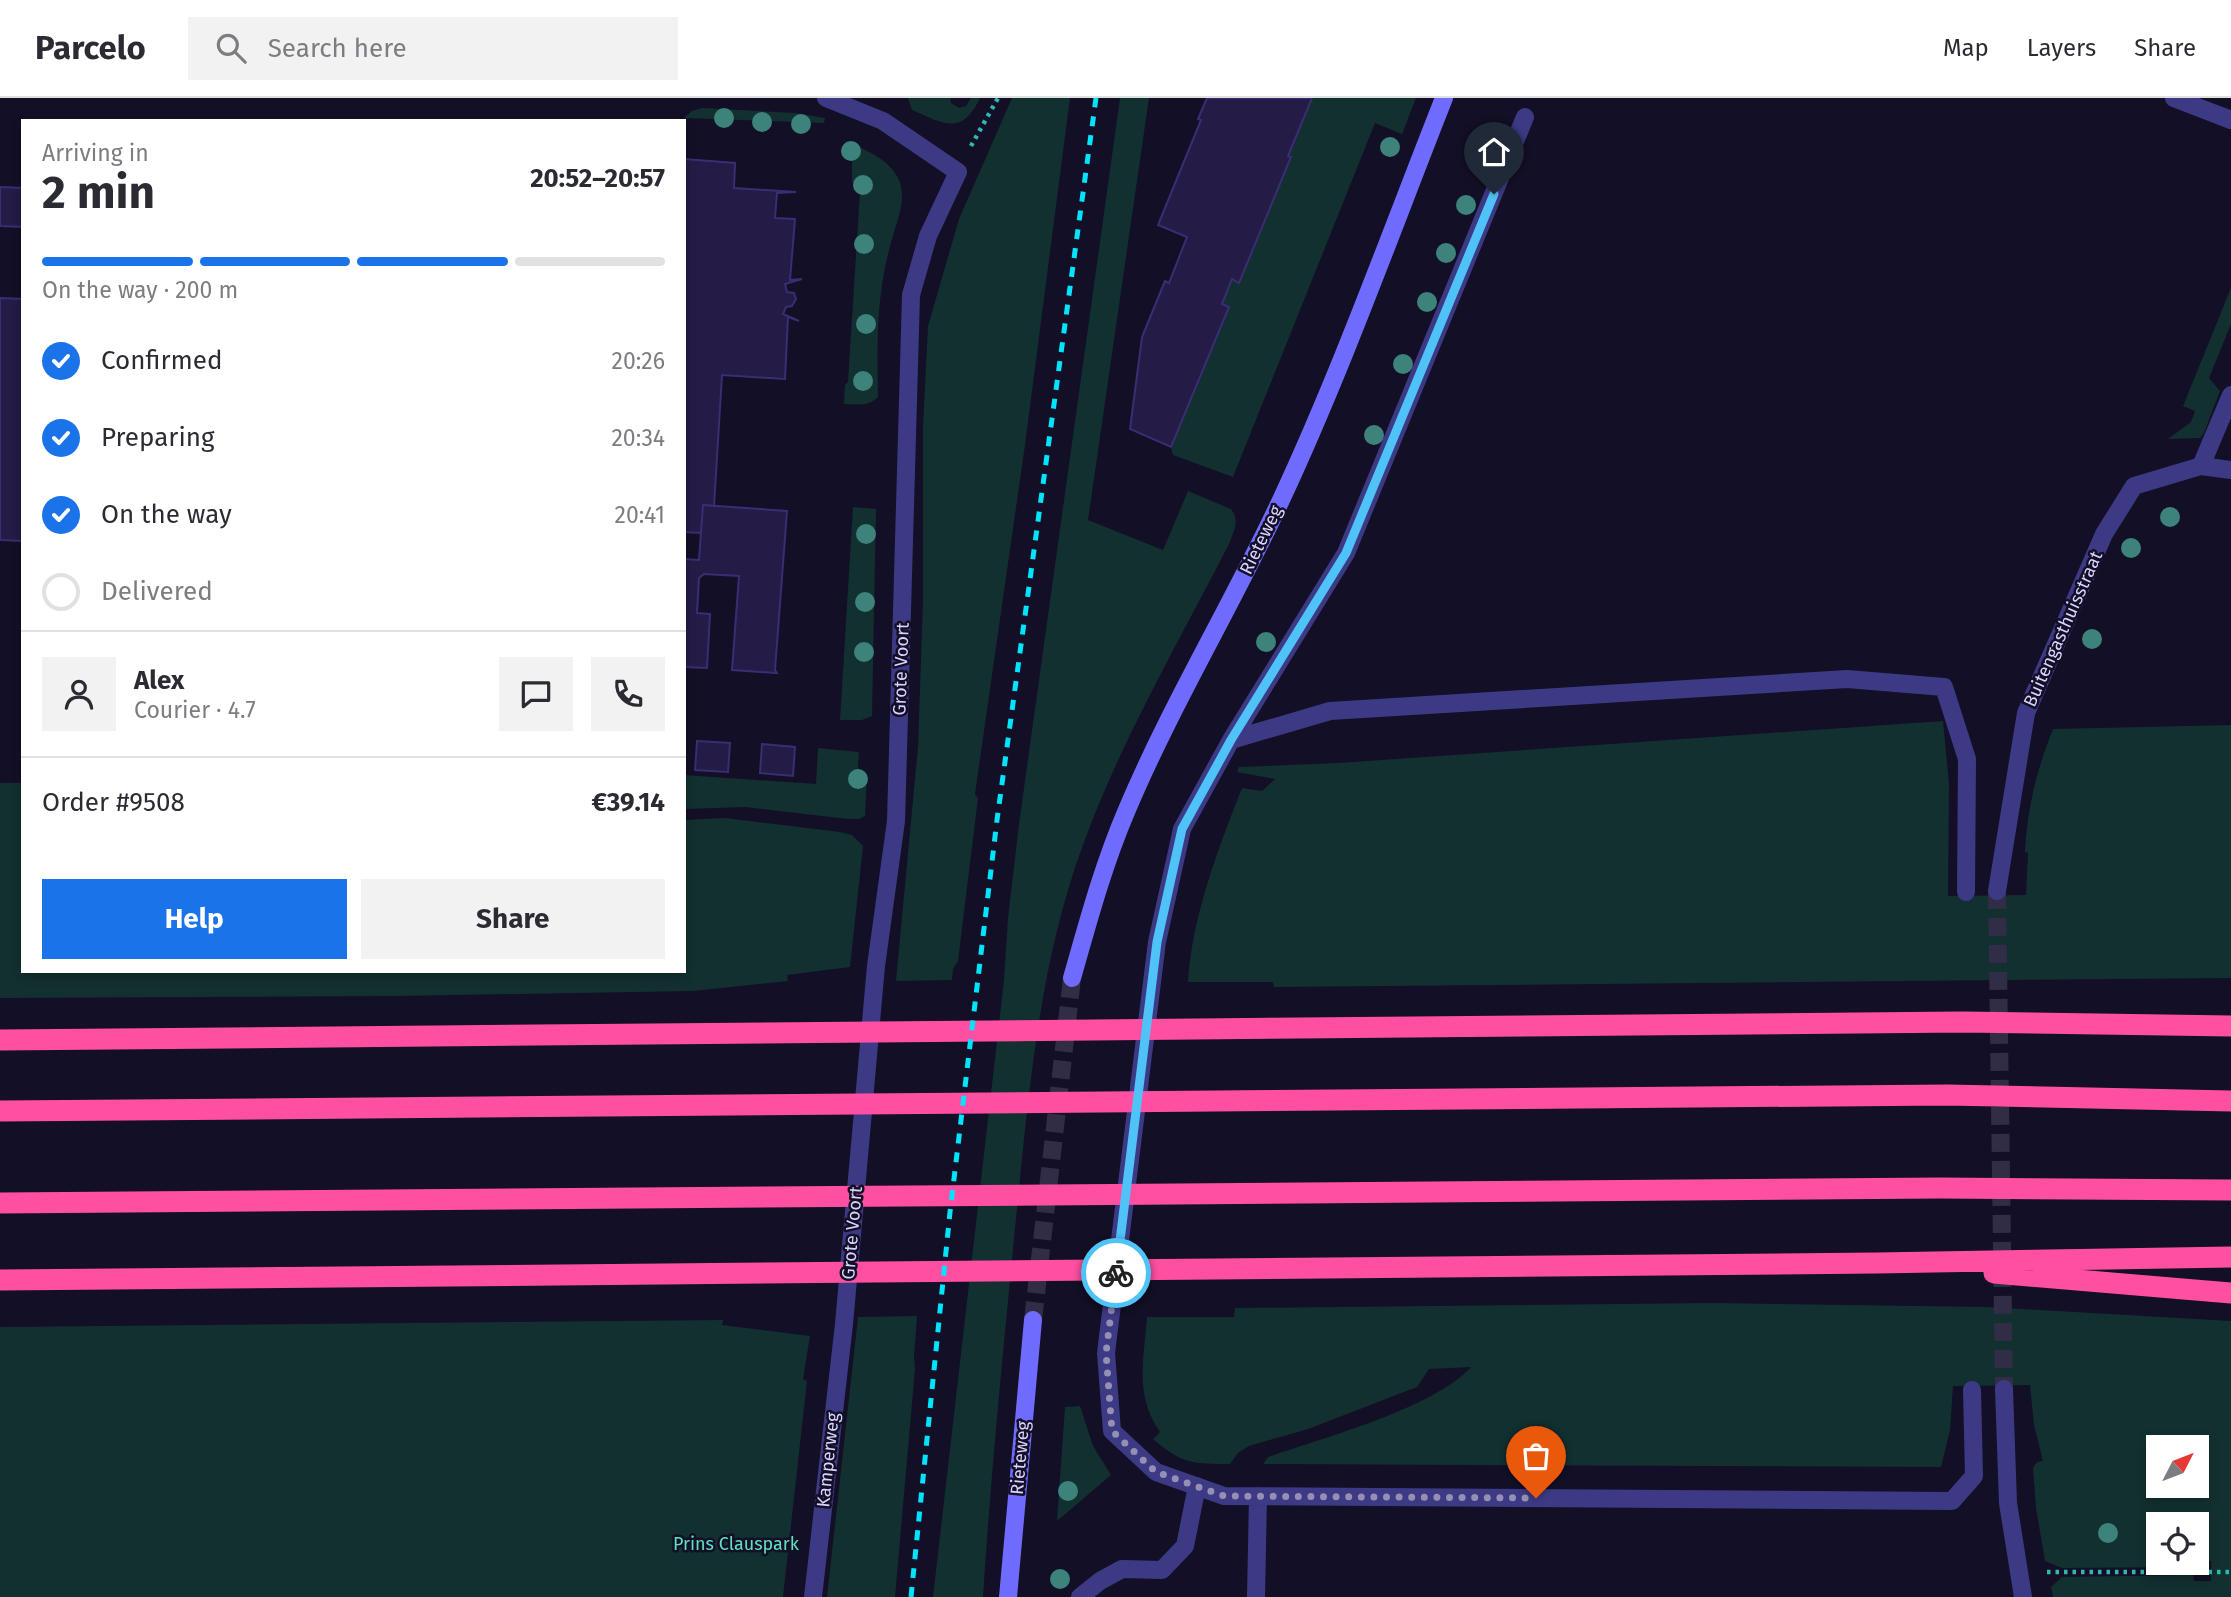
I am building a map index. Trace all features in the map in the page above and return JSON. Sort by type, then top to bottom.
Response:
[{"type":"highway","points":[[0,1040],[1963,1022],[2231,1026]]},
{"type":"highway","points":[[0,1111],[1947,1095],[2231,1101]]},
{"type":"highway","points":[[0,1203],[1224,1192],[1940,1188],[2231,1190]]},
{"type":"highway","points":[[0,1280],[754,1275],[2231,1257]]},
{"type":"highway","points":[[1877,1263],[2231,1293]]},
{"type":"main road","name":"Rieteweg","points":[[1072,978],[1098,887],[1125,813],[1263,539],[1307,445],[1444,98]]},
{"type":"main road","name":"Rieteweg","points":[[1008,1597],[1033,1320]]},
{"type":"street","points":[[826,98],[883,121],[958,172]]},
{"type":"street","points":[[2175,98],[2231,120]]},
{"type":"street","points":[[1525,117],[1346,553],[1231,740],[1182,829],[1157,942],[1106,1353],[1112,1431],[1156,1472],[1224,1496],[1952,1501],[1974,1476],[1972,1390]]},
{"type":"street","name":"Grote Voort","points":[[844,1324],[876,967],[896,821],[911,295],[928,236],[958,172]]},
{"type":"street","points":[[2202,466],[2231,395]]},
{"type":"street","name":"Buitengasthuisstraat","points":[[1997,891],[2026,713],[2104,534],[2134,486],[2202,466],[2231,470]]},
{"type":"street","points":[[1231,740],[1330,711],[1847,679],[1944,687],[1967,759],[1966,892]]},
{"type":"street","name":"Kamperweg","points":[[813,1597],[844,1324]]},
{"type":"street","points":[[2004,1389],[2008,1503],[2023,1597]]},
{"type":"street","points":[[1080,1597],[1100,1581],[1122,1569],[1162,1570],[1185,1546],[1197,1486]]},
{"type":"street","points":[[1256,1597],[1258,1496]]},
{"type":"path","points":[[958,172],[998,98]]},
{"type":"path","points":[[2018,1572],[2231,1572]]},
{"type":"green space","points":[[908,98],[950,98],[951,103],[959,108],[966,106],[971,98],[980,98],[966,118],[951,124],[912,110]]},
{"type":"green space","points":[[1012,98],[1070,98],[1025,445],[975,794],[978,798],[958,961],[953,969],[952,980],[896,981],[918,747],[923,601],[923,426],[928,326],[959,219]]},
{"type":"green space","points":[[1120,98],[1149,98],[1088,520],[1163,550],[1188,491],[1231,509],[1235,525],[1230,542],[1115,768],[1098,806],[1068,890],[1046,982],[1031,1076],[998,1407],[983,1597],[933,1597],[1004,980],[1019,824]]},
{"type":"green space","points":[[1312,98],[1416,98],[1402,134],[1375,123],[1233,477],[1173,455],[1171,447],[1229,307],[1222,304],[1232,279],[1240,282],[1291,158],[1288,156]]},
{"type":"green space","points":[[702,108],[795,113],[825,118],[824,123],[684,118],[692,111]]},
{"type":"green space","points":[[844,141],[876,156],[889,166],[899,180],[902,193],[881,294],[878,397],[862,404],[844,404],[845,385],[848,382],[860,192],[852,182],[852,151]]},
{"type":"green space","points":[[2231,288],[2231,324],[2209,378],[2220,391],[2204,433],[2200,438],[2168,439],[2191,422],[2195,411],[2183,406]]},
{"type":"green space","points":[[853,507],[876,509],[872,716],[862,720],[840,720]]},
{"type":"green space","points":[[1943,721],[1949,784],[1948,896],[2026,895],[2028,853],[2025,852],[2028,820],[2042,759],[2053,729],[2231,725],[2231,978],[1274,987],[1273,982],[1188,982],[1190,957],[1201,908],[1215,859],[1242,788],[1262,791],[1275,779],[1237,772],[1239,767],[1338,763]]},
{"type":"green space","points":[[818,748],[859,752],[858,768],[867,775],[865,816],[848,819],[745,807],[686,809],[686,775],[816,784]]},
{"type":"green space","points":[[0,783],[21,783],[21,973],[686,973],[686,820],[725,818],[840,832],[852,835],[863,846],[850,967],[787,975],[788,981],[693,991],[0,998]]},
{"type":"green space","points":[[1712,1303],[1988,1307],[2231,1321],[2231,1597],[2053,1597],[2051,1587],[2062,1577],[2193,1575],[2194,1581],[2211,1581],[2209,1512],[2146,1512],[2146,1567],[2062,1568],[2045,1561],[2036,1508],[2033,1468],[2037,1462],[2043,1461],[2034,1425],[2030,1385],[1953,1386],[1950,1430],[1941,1467],[1263,1464],[1268,1457],[1347,1431],[1431,1396],[1454,1382],[1471,1367],[1429,1369],[1417,1387],[1308,1429],[1249,1446],[1238,1453],[1230,1464],[1188,1461],[1153,1439],[1160,1432],[1152,1418],[1144,1390],[1143,1362],[1147,1317],[1234,1317],[1235,1308]]},
{"type":"green space","points":[[917,1316],[915,1369],[895,1597],[827,1597],[858,1317]]},
{"type":"green space","name":"Prins Clauspark","points":[[723,1320],[722,1325],[810,1336],[803,1379],[807,1381],[783,1597],[0,1597],[0,1327]]},
{"type":"green space","points":[[1080,1406],[1093,1446],[1111,1475],[1057,1521],[1065,1407]]},
{"type":"building","points":[[1207,98],[1312,98],[1288,156],[1291,157],[1239,283],[1232,279],[1222,304],[1229,307],[1171,447],[1130,429],[1142,337],[1165,281],[1169,283],[1187,237],[1158,225],[1201,120],[1198,119]]},
{"type":"building","points":[[686,159],[735,163],[734,188],[796,192],[777,193],[775,218],[795,219],[790,280],[802,279],[785,284],[787,292],[794,293],[796,299],[792,306],[786,307],[783,314],[799,321],[788,317],[785,379],[722,375],[714,506],[703,505],[701,533],[686,532]]},
{"type":"building","points":[[0,187],[21,188],[21,227],[0,226]]},
{"type":"building","points":[[0,298],[21,299],[21,541],[0,540]]},
{"type":"building","points":[[703,505],[787,511],[775,670],[777,673],[732,670],[739,576],[704,574],[699,578],[697,613],[710,614],[707,668],[686,667],[686,559],[699,560]]},
{"type":"building","points":[[697,741],[730,743],[728,772],[695,770]]},
{"type":"building","points":[[762,744],[795,747],[793,776],[760,773]]},
{"type":"tunnel","points":[[1997,891],[2004,1389]]},
{"type":"tunnel","points":[[1033,1320],[1072,978]]},
{"type":"railway","points":[[911,1597],[950,1212],[997,820],[1096,98]]},
{"type":"way so far","points":[[1116,1273],[1106,1353],[1112,1431],[1156,1472],[1224,1496],[1536,1498]]},
{"type":"route","points":[[1116,1273],[1157,942],[1182,829],[1231,740],[1346,553],[1494,194]]}]
